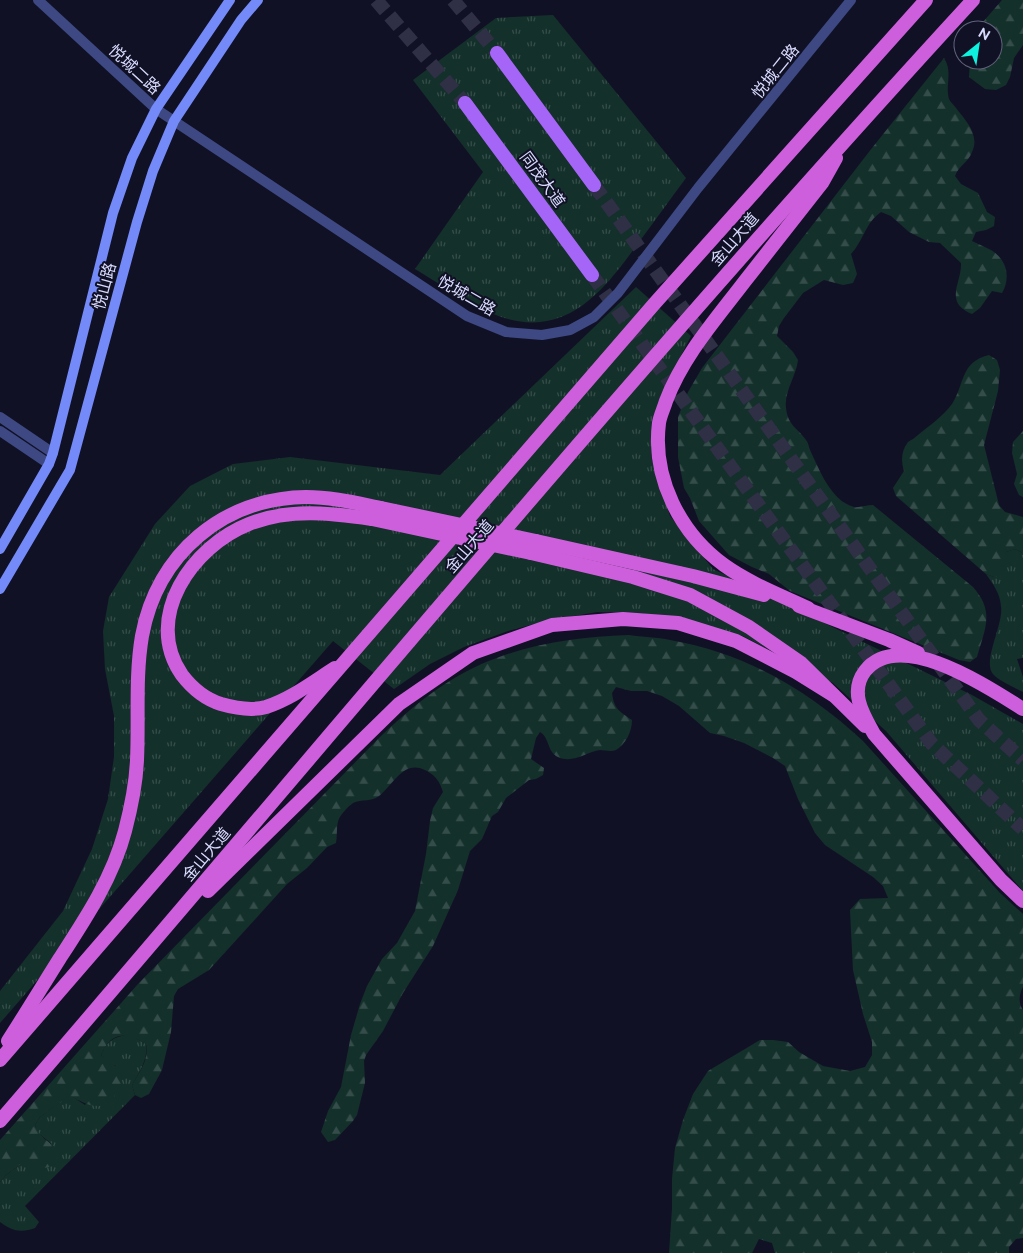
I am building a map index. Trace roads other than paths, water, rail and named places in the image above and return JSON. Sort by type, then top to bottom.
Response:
[{"type":"highway","name":"金山大道","points":[[0,1060],[655,303],[926,0]]},
{"type":"highway","name":"金山大道","points":[[0,1121],[682,325],[848,135],[973,0]]},
{"type":"highway","points":[[848,135],[822,183],[699,340],[672,384],[659,422],[659,455],[664,484],[689,532],[724,565],[749,580],[808,608],[889,640],[951,668],[1023,709]]},
{"type":"highway","points":[[0,1053],[82,925],[118,854],[125,831],[135,782],[138,680],[142,635],[156,593],[165,574],[180,554],[198,536],[219,520],[244,508],[272,500],[306,497],[338,500],[377,513],[534,547],[693,576],[747,589],[808,608]]},
{"type":"highway","points":[[348,660],[287,698],[265,707],[249,709],[231,706],[213,701],[199,693],[177,668],[168,637],[168,622],[172,602],[192,566],[208,550],[249,524],[276,516],[306,513],[377,513]]},
{"type":"highway","points":[[534,547],[690,595],[749,627],[801,663],[874,734],[1001,880],[1023,901]]},
{"type":"highway","points":[[147,951],[399,704],[473,653],[552,625],[623,619],[678,623],[736,641],[796,672],[833,695]]},
{"type":"highway","points":[[874,734],[862,713],[857,693],[862,675],[869,666],[884,658],[902,655],[914,656],[951,668]]},
{"type":"main road","name":"悦山路","points":[[0,549],[49,464],[53,453],[113,213],[132,158],[156,108],[230,0]]},
{"type":"main road","name":"悦山路","points":[[0,589],[70,470],[137,222],[153,171],[174,121],[241,20],[258,0]]},
{"type":"main road","points":[[498,53],[594,185]]},
{"type":"main road","name":"同茂大道","points":[[465,103],[592,275]]},
{"type":"street","name":"悦城二路","points":[[38,0],[156,108],[467,316],[506,332],[542,335],[570,330],[594,317],[618,293],[698,188],[851,0]]},
{"type":"street","points":[[0,417],[53,453]]},
{"type":"street","points":[[0,430],[49,464]]},
{"type":"tunnel","points":[[376,0],[465,103]]},
{"type":"tunnel","points":[[453,0],[497,53]]},
{"type":"tunnel","points":[[594,185],[979,720],[1023,760]]},
{"type":"tunnel","points":[[592,275],[932,744],[1023,829]]}]
